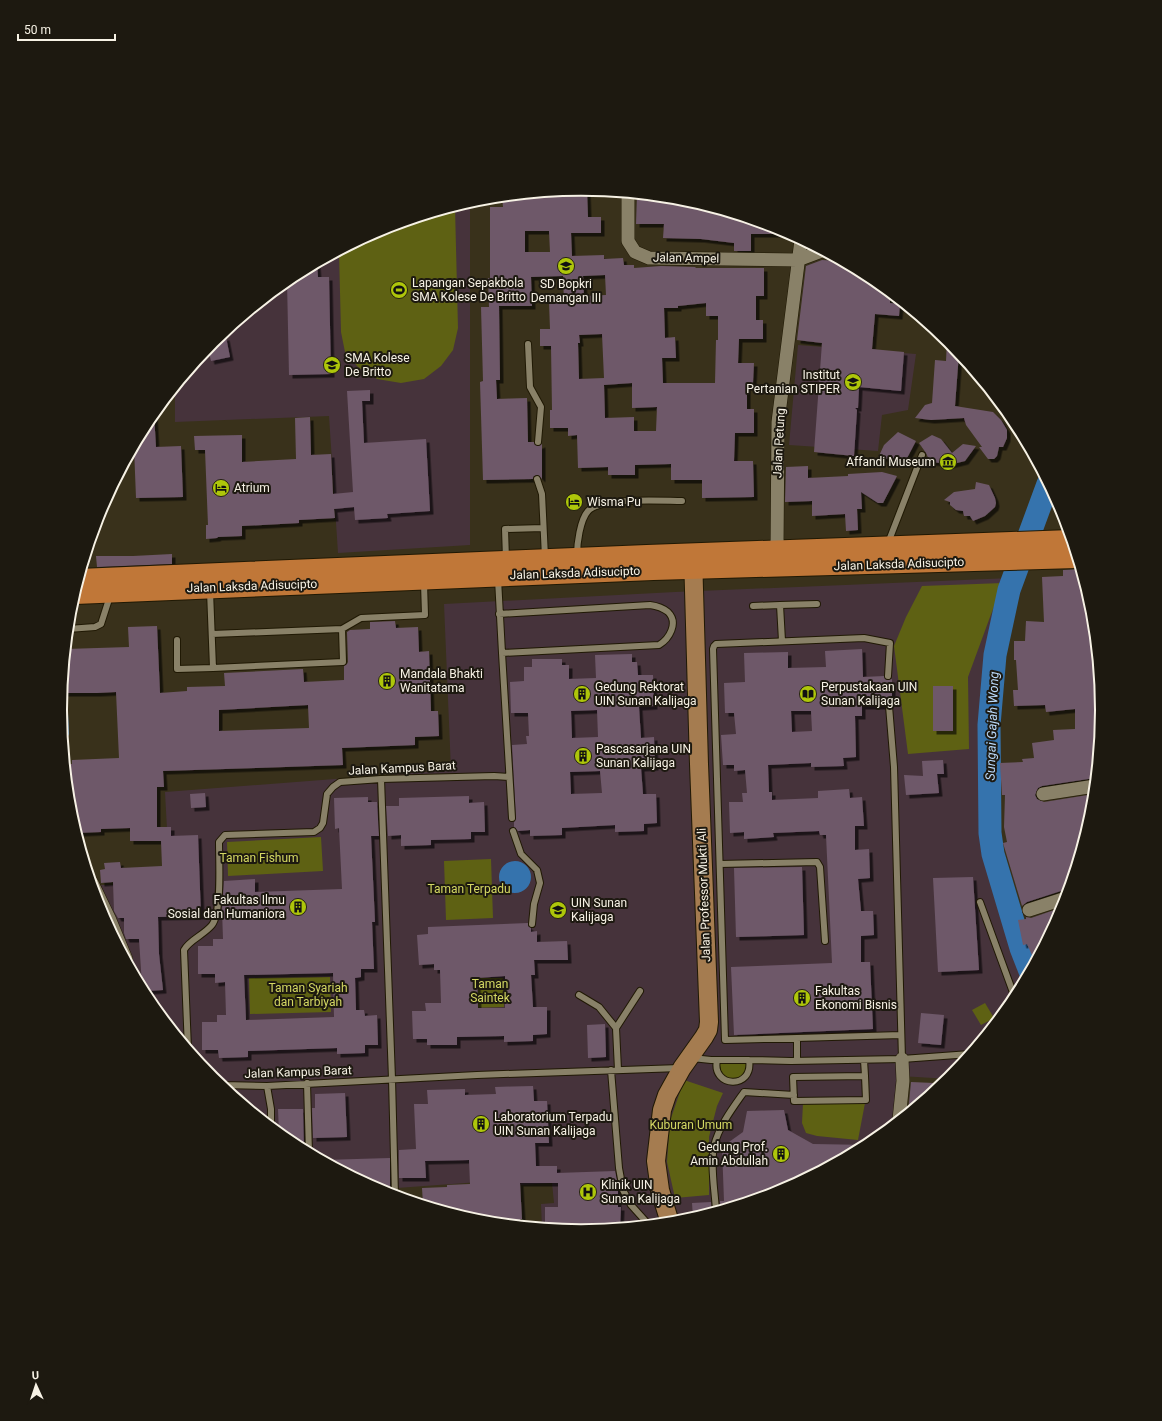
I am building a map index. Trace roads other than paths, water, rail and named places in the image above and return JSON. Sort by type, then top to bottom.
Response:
[{"type":"main road","name":"Jalan Laksda Adisucipto","points":[[1052,550],[1067,542]]},
{"type":"main road","name":"Jalan Laksda Adisucipto","points":[[84,582],[111,592],[210,588],[370,574],[423,579],[502,568],[545,559],[578,558],[693,561],[777,550],[887,546],[978,552]]},
{"type":"main road","name":"Jalan Laksda Adisucipto","points":[[84,580],[370,574],[693,561],[1052,550],[1071,556]]},
{"type":"main road","name":"Jalan Professor Mukti Ali","points":[[668,1217],[660,1190],[656,1161],[662,1110],[667,1095],[686,1062],[704,1037],[710,1022],[699,764],[693,561]]},
{"type":"street","name":"Jalan Ampel","points":[[628,199],[628,241],[635,252],[649,258],[798,260]]},
{"type":"street","name":"Jalan Petung","points":[[777,550],[778,422],[800,246]]},
{"type":"street","points":[[798,260],[815,254]]},
{"type":"street","points":[[1043,794],[1089,787]]},
{"type":"street","points":[[1029,910],[1059,900]]},
{"type":"street","points":[[900,1113],[903,1081],[902,1059]]},
{"type":"lane","points":[[528,344],[530,387],[541,407],[538,442]]},
{"type":"lane","points":[[887,546],[922,455]]},
{"type":"lane","points":[[538,479],[542,494],[545,559]]},
{"type":"lane","points":[[578,558],[577,542],[583,519],[589,510],[601,504],[622,502],[682,501]]},
{"type":"lane","points":[[512,818],[500,614],[505,529],[543,528]]},
{"type":"lane","points":[[212,634],[342,629],[361,618],[425,615],[423,579]]},
{"type":"lane","points":[[210,588],[213,668]]},
{"type":"lane","points":[[74,629],[95,627],[101,624],[111,592]]},
{"type":"lane","points":[[752,606],[817,604]]},
{"type":"lane","points":[[500,614],[650,605],[661,608],[670,614],[672,623],[671,633],[666,640],[659,645],[502,653]]},
{"type":"lane","points":[[780,605],[782,641]]},
{"type":"lane","points":[[177,640],[177,669],[343,662],[342,629]]},
{"type":"lane","points":[[888,676],[890,643],[864,638],[716,644],[714,646],[725,1040],[901,1035]]},
{"type":"lane","points":[[889,706],[894,767],[902,1059]]},
{"type":"lane","points":[[699,764],[717,764]]},
{"type":"lane","name":"Jalan Kampus Barat","points":[[188,1040],[184,950],[186,945],[201,936],[213,924],[217,911],[219,842],[225,834],[314,832],[320,828],[323,823],[327,794],[340,782],[381,779],[509,777]]},
{"type":"lane","points":[[381,779],[392,1079],[394,1189]]},
{"type":"lane","points":[[513,831],[522,854],[537,870],[540,883],[534,904],[532,924]]},
{"type":"lane","points":[[720,864],[817,862],[820,867],[825,941]]},
{"type":"lane","points":[[980,902],[1012,990]]},
{"type":"lane","points":[[640,991],[616,1028],[615,1070],[619,1168],[623,1190],[632,1205],[645,1220]]},
{"type":"lane","points":[[579,995],[599,1007],[616,1028]]},
{"type":"lane","points":[[796,1038],[797,1061]]},
{"type":"lane","name":"Jalan Kampus Barat","points":[[229,1085],[267,1086],[477,1075],[615,1070],[717,1060],[864,1060],[962,1055]]},
{"type":"lane","points":[[717,1060],[717,1070],[722,1078],[729,1082],[739,1081],[747,1074],[749,1070],[749,1060]]},
{"type":"lane","points":[[864,1060],[865,1076],[866,1100],[795,1101],[794,1077],[865,1076]]},
{"type":"lane","points":[[739,1081],[744,1092]]},
{"type":"lane","points":[[307,1083],[309,1147]]},
{"type":"lane","points":[[267,1086],[271,1109],[271,1120]]},
{"type":"lane","points":[[744,1092],[794,1095]]},
{"type":"lane","points":[[716,1206],[713,1166],[714,1147],[722,1125],[744,1092]]},
{"type":"water","points":[[67,700],[69,734],[68,736]]},
{"type":"water","points":[[512,861],[518,861],[527,865],[531,877],[527,889],[518,893],[512,893],[503,889],[499,880],[499,874],[503,865]]},
{"type":"waterway","name":"Sungai Gajah Wong","points":[[1028,965],[1021,948],[993,854],[990,833],[989,725],[995,655],[1009,590],[1046,491]]},
{"type":"place","name":"SD Bopkri Demangan III","points":[[566,266]]},
{"type":"place","name":"Lapangan Sepakbola SMA Kolese De Britto","points":[[399,290]]},
{"type":"place","name":"SMA Kolese De Britto","points":[[332,365]]},
{"type":"place","name":"Institut Pertanian STIPER","points":[[853,382]]},
{"type":"place","name":"Affandi Museum","points":[[948,462]]},
{"type":"place","name":"Atrium","points":[[221,488]]},
{"type":"place","name":"Wisma Pu","points":[[574,502]]},
{"type":"place","name":"Mandala Bhakti Wanitatama","points":[[387,681]]},
{"type":"place","name":"Gedung Rektorat UIN Sunan Kalijaga","points":[[582,694]]},
{"type":"place","name":"Perpustakaan UIN Sunan Kalijaga","points":[[808,694]]},
{"type":"place","name":"Pascasarjana UIN Sunan Kalijaga","points":[[583,756]]},
{"type":"place","name":"Fakultas Ilmu Sosial dan Humaniora","points":[[298,907]]},
{"type":"place","name":"UIN Sunan Kalijaga","points":[[558,910]]},
{"type":"place","name":"Fakultas Ekonomi Bisnis","points":[[802,998]]},
{"type":"place","name":"Laboratorium Terpadu UIN Sunan Kalijaga","points":[[481,1124]]},
{"type":"place","name":"Gedung Prof. Amin Abdullah","points":[[781,1154]]},
{"type":"place","name":"Klinik UIN Sunan Kalijaga","points":[[588,1192]]},
{"type":"park label","name":"Taman Fishum","points":[[259,858]]},
{"type":"park label","name":"Taman Terpadu","points":[[469,889]]},
{"type":"park label","name":"Taman Saintek","points":[[490,991]]},
{"type":"park label","name":"Taman Syariah dan Tarbiyah","points":[[308,995]]},
{"type":"park label","name":"Kuburan Umum","points":[[691,1125]]}]
